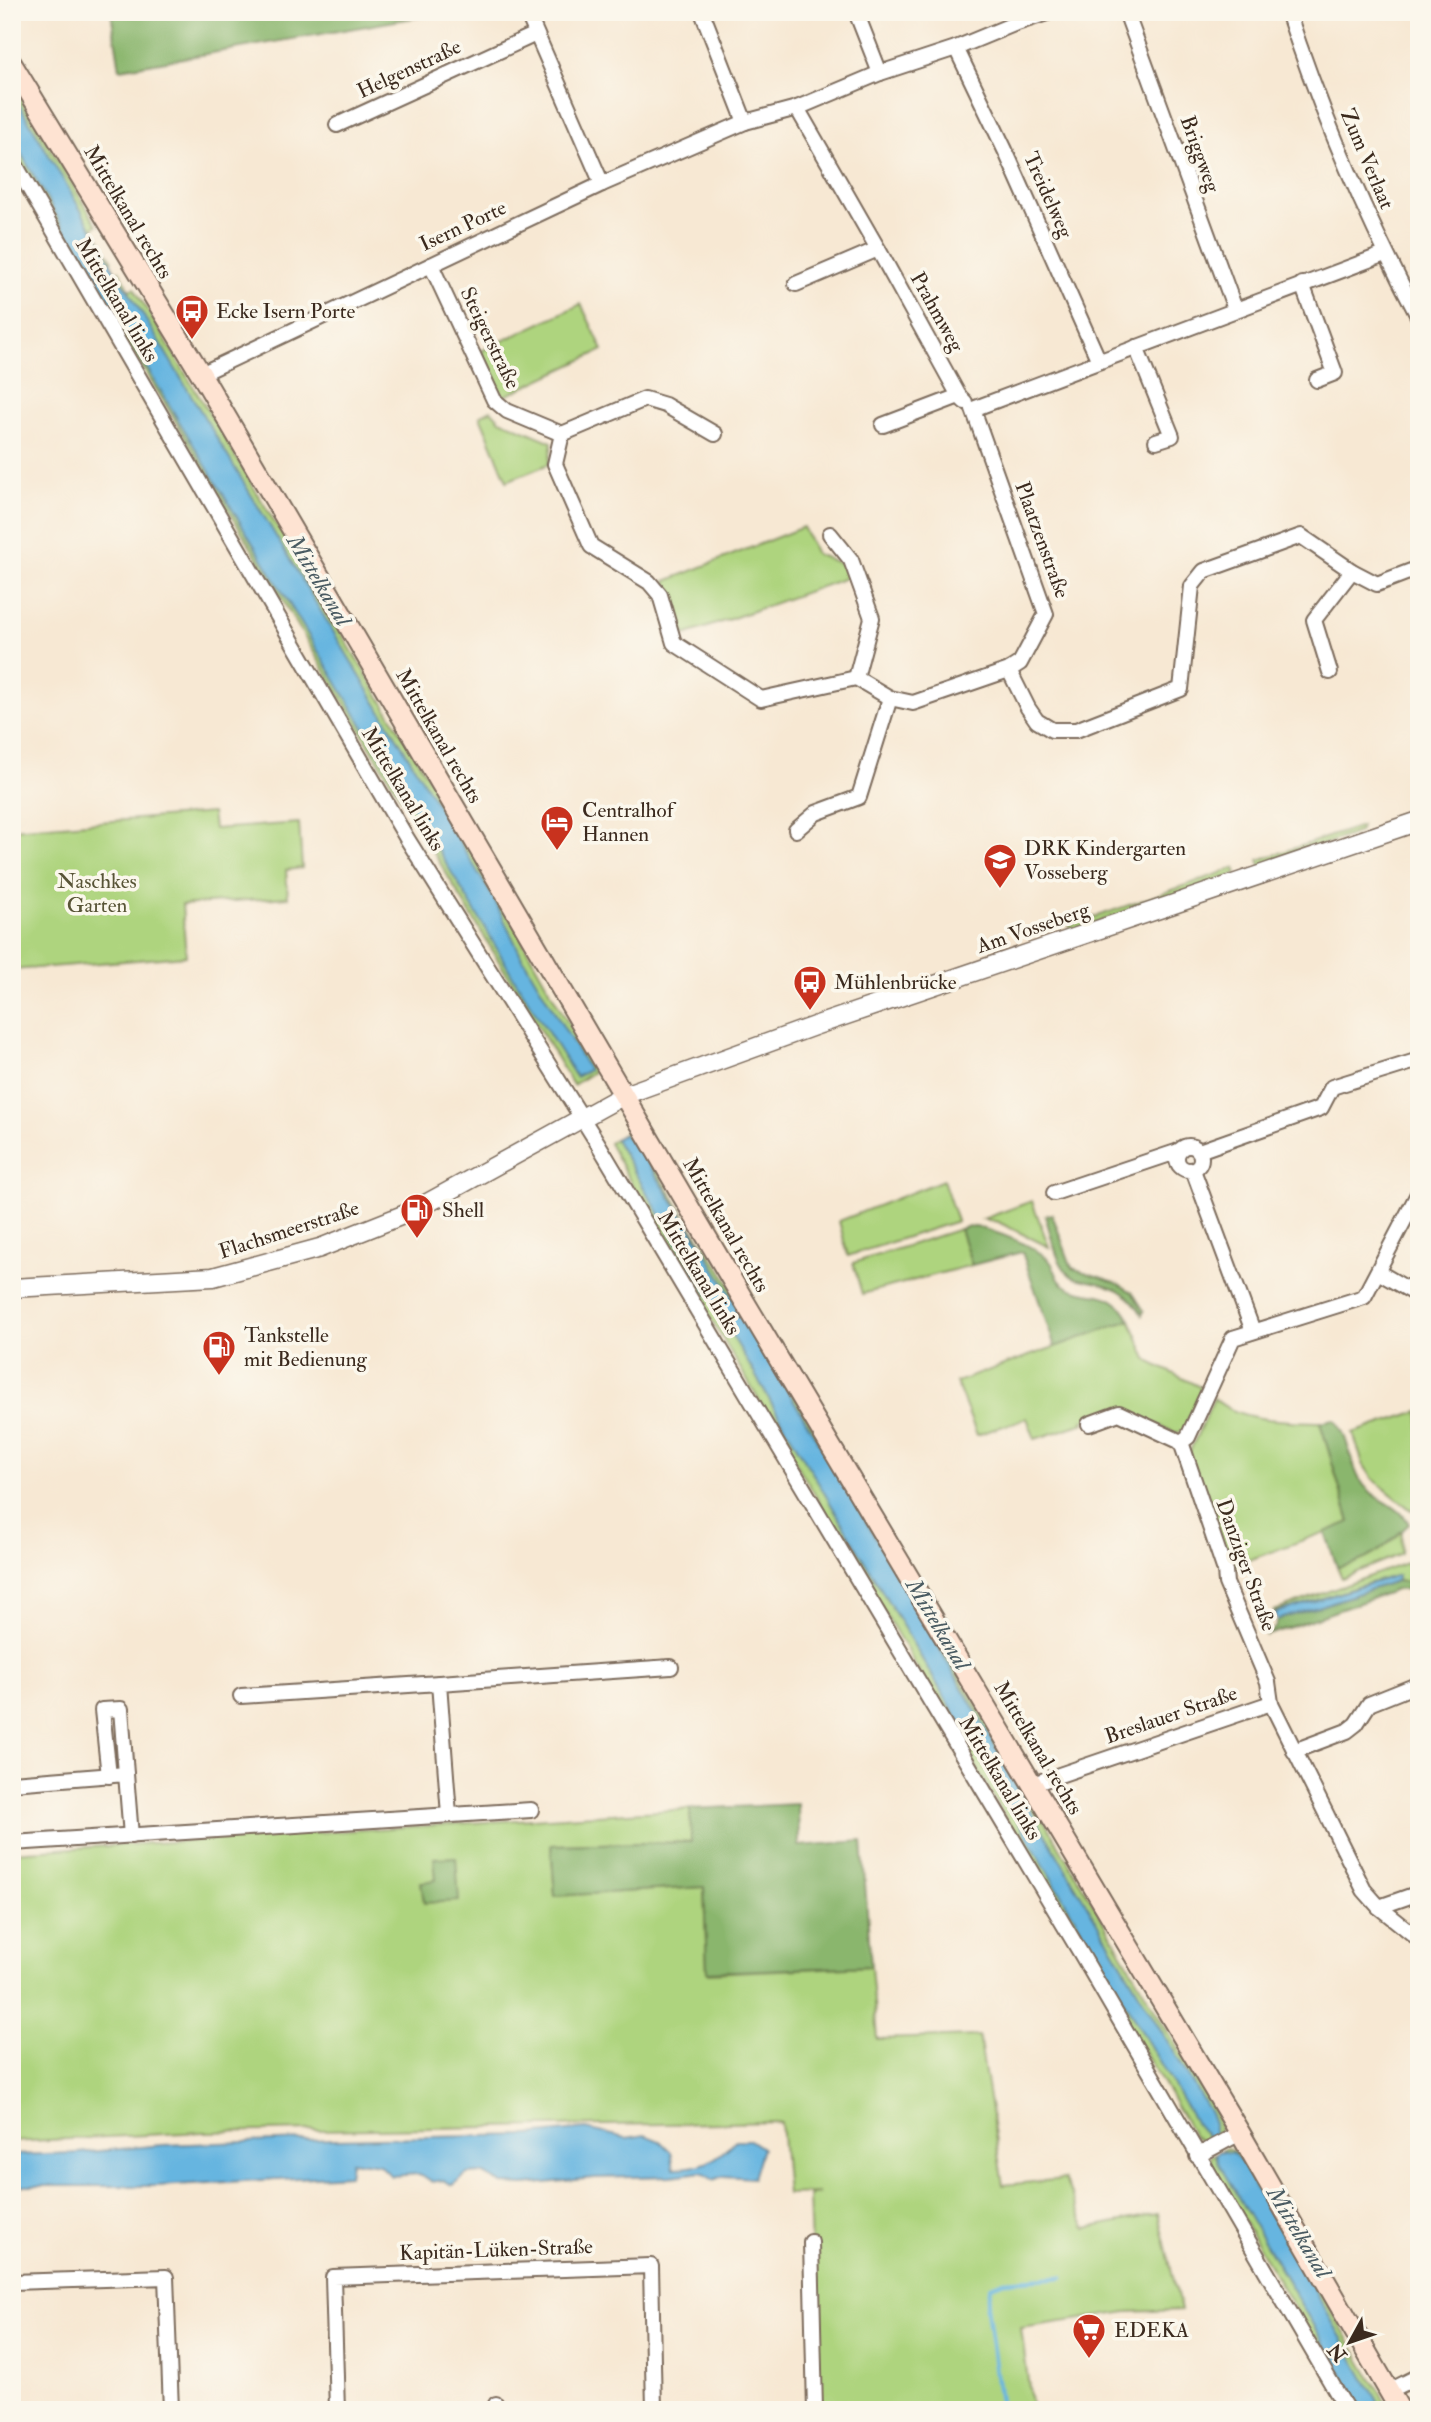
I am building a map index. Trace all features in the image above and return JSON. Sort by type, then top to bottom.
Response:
[{"type":"main road","name":"Mittelkanal rechts","points":[[12,64],[201,374],[602,1107],[743,1299],[1240,2133],[1399,2410]]},
{"type":"street","points":[[527,12],[603,184]]},
{"type":"street","points":[[702,12],[745,122]]},
{"type":"street","points":[[856,12],[880,73]]},
{"type":"street","name":"Isern Porte","points":[[201,374],[603,184],[745,122],[797,108],[880,73],[956,48],[1012,18],[1050,12]]},
{"type":"street","name":"Briggweg","points":[[1126,12],[1234,309]]},
{"type":"street","name":"Zum Verlaat","points":[[1288,12],[1327,121],[1385,254],[1419,318]]},
{"type":"street","name":"Helgenstraße","points":[[337,125],[536,34]]},
{"type":"street","name":"Treidelweg","points":[[956,48],[1099,361]]},
{"type":"street","name":"Prahmweg","points":[[797,108],[959,396]]},
{"type":"street","name":"Mittelkanal links","points":[[12,159],[406,837],[602,1107],[1080,1952],[1347,2410]]},
{"type":"street","points":[[796,284],[878,249]]},
{"type":"street","points":[[973,409],[1385,254]]},
{"type":"street","name":"Steigerstraße","points":[[431,265],[494,400],[507,411],[562,434]]},
{"type":"street","points":[[1302,284],[1335,373],[1317,380]]},
{"type":"street","points":[[1136,346],[1172,436],[1156,441]]},
{"type":"street","points":[[883,425],[959,396]]},
{"type":"street","name":"Plaatzenstraße","points":[[959,396],[973,409],[1046,614],[1020,663],[1009,670]]},
{"type":"street","points":[[715,434],[665,405],[645,400],[562,434],[555,464],[591,546],[649,582],[660,596],[674,643],[761,699],[856,678],[890,698],[913,703],[1009,670],[1037,721],[1052,730],[1076,730],[1181,689],[1192,586],[1203,571],[1301,536],[1352,571],[1377,584],[1419,568]]},
{"type":"street","points":[[830,534],[851,560],[872,618],[856,678]]},
{"type":"street","points":[[1330,672],[1314,620],[1352,571]]},
{"type":"street","points":[[796,830],[816,813],[859,797],[890,698]]},
{"type":"street","name":"Am Vosseberg","points":[[602,1107],[817,1025],[1419,821]]},
{"type":"street","points":[[1054,1193],[1188,1146],[1199,1151],[1321,1108],[1332,1087],[1419,1059]]},
{"type":"street","name":"Flachsmeerstraße","points":[[12,1287],[213,1278],[320,1248],[413,1211],[602,1107]]},
{"type":"street","points":[[1179,1150],[1177,1156],[1180,1168],[1193,1171]]},
{"type":"street","points":[[1193,1171],[1200,1165],[1199,1151]]},
{"type":"street","points":[[1193,1171],[1253,1331]]},
{"type":"street","points":[[1089,1424],[1118,1413],[1181,1442],[1188,1437],[1233,1338],[1364,1297],[1419,1192]]},
{"type":"street","points":[[1378,1272],[1416,1294],[1419,1303]]},
{"type":"street","name":"Danziger Straße","points":[[1181,1442],[1226,1583],[1268,1682],[1271,1703]]},
{"type":"street","points":[[241,1696],[671,1667]]},
{"type":"street","points":[[439,1683],[449,1815]]},
{"type":"street","points":[[1294,1751],[1347,1731],[1356,1724],[1368,1704],[1419,1684]]},
{"type":"street","name":"Breslauer Straße","points":[[1033,1784],[1271,1703],[1364,1889],[1379,1907],[1419,1939]]},
{"type":"street","points":[[108,1776],[102,1710],[121,1709],[131,1836]]},
{"type":"street","points":[[12,1783],[126,1774]]},
{"type":"street","points":[[12,1843],[531,1810]]},
{"type":"street","points":[[1379,1907],[1419,1893]]},
{"type":"street","points":[[1197,2156],[1240,2133]]},
{"type":"street","points":[[811,2242],[815,2410]]},
{"type":"street","name":"Kapitän-Lüken-Straße","points":[[337,2410],[333,2277],[651,2266],[654,2410]]},
{"type":"street","points":[[12,2282],[166,2277],[171,2410]]},
{"type":"street","points":[[1389,2391],[1419,2376]]},
{"type":"green space","points":[[111,12],[436,12],[436,14],[120,69]]},
{"type":"green space","points":[[12,85],[97,225],[93,228],[112,260],[110,262],[116,273],[119,271],[130,290],[134,288],[472,851],[595,1071],[573,1085],[159,394],[58,232],[12,150]]},
{"type":"green space","points":[[581,304],[603,350],[503,397],[481,351]]},
{"type":"green space","points":[[491,410],[500,420],[552,442],[549,464],[507,481],[480,416]]},
{"type":"green space","points":[[803,527],[816,554],[844,565],[849,577],[685,635],[666,581]]},
{"type":"green space","name":"Naschkes Garten","points":[[212,813],[214,829],[299,823],[302,868],[286,870],[288,897],[182,905],[186,956],[13,970],[12,829]]},
{"type":"green space","points":[[1361,826],[1359,832],[1261,866],[1259,860]]},
{"type":"green space","points":[[1235,868],[1237,874],[1071,931],[1069,926]]},
{"type":"green space","points":[[629,1130],[720,1268],[1215,2112],[1219,2133],[1214,2142],[1202,2141],[1194,2136],[636,1192],[609,1143]]},
{"type":"green space","points":[[943,1180],[957,1221],[848,1256],[839,1221]]},
{"type":"green space","points":[[1032,1201],[1049,1247],[998,1222],[983,1219]]},
{"type":"green space","points":[[1052,1214],[1072,1268],[1115,1282],[1132,1292],[1144,1311],[1142,1315],[1120,1291],[1068,1273],[1057,1254],[1045,1216]]},
{"type":"green space","points":[[969,1226],[1001,1235],[1037,1251],[1052,1264],[1063,1284],[1084,1293],[1109,1298],[1123,1309],[1130,1320],[1055,1347],[1022,1252],[972,1265],[960,1229]]},
{"type":"green space","points":[[960,1229],[972,1265],[862,1294],[853,1263]]},
{"type":"green space","points":[[1130,1320],[1148,1361],[1202,1388],[1183,1431],[1175,1433],[1120,1407],[1083,1420],[1084,1423],[1035,1439],[1027,1418],[977,1435],[956,1382]]},
{"type":"green space","points":[[1214,1398],[1236,1412],[1250,1416],[1320,1422],[1350,1523],[1230,1567],[1189,1453]]},
{"type":"green space","points":[[1419,1411],[1419,1506],[1411,1510],[1373,1479],[1363,1464],[1353,1433]]},
{"type":"green space","points":[[1334,1419],[1343,1433],[1360,1480],[1372,1493],[1399,1511],[1409,1524],[1368,1557],[1337,1567],[1325,1532],[1350,1522],[1320,1422]]},
{"type":"green space","points":[[1402,1531],[1401,1554],[1342,1578],[1337,1567],[1372,1555]]},
{"type":"green space","points":[[1406,1563],[1416,1571],[1419,1583],[1396,1581],[1397,1576],[1275,1613],[1274,1611]]},
{"type":"green space","points":[[1396,1581],[1419,1583],[1419,1591],[1396,1590],[1265,1636],[1275,1628],[1278,1620]]},
{"type":"green space","points":[[798,1804],[799,1846],[862,1841],[871,1966],[707,1972],[704,1887],[555,1896],[551,1845],[691,1842],[690,1809]]},
{"type":"green space","points":[[690,1809],[692,1842],[551,1845],[555,1896],[704,1887],[707,1973],[871,1966],[877,2039],[979,2036],[1003,2185],[1064,2179],[1086,2228],[1158,2214],[1181,2310],[1127,2312],[1021,2328],[1032,2410],[817,2410],[809,2195],[819,2193],[787,2194],[781,2122],[203,2132],[12,2142],[12,1852]]},
{"type":"green space","points":[[456,1857],[459,1901],[424,1903],[421,1882],[436,1880],[434,1858]]},
{"type":"green space","points":[[1226,2148],[1239,2153],[1390,2410],[1353,2410],[1211,2164],[1211,2156]]},
{"type":"water","points":[[12,92],[117,276],[128,290],[494,899],[521,955],[589,1070],[576,1077],[512,975],[87,269],[12,138]]},
{"type":"water","points":[[624,1134],[653,1171],[696,1236],[881,1547],[1015,1783],[1210,2113],[1214,2124],[1214,2138],[1209,2139],[1195,2122],[615,1139]]},
{"type":"water","points":[[1398,1575],[1396,1581],[1278,1620],[1275,1613]]},
{"type":"water","points":[[586,2129],[626,2138],[645,2135],[660,2141],[671,2152],[674,2168],[693,2167],[708,2162],[736,2140],[750,2140],[762,2148],[753,2178],[724,2176],[713,2180],[702,2172],[525,2185],[502,2184],[482,2173],[467,2174],[452,2185],[444,2180],[431,2182],[419,2174],[391,2176],[380,2165],[351,2161],[349,2175],[157,2186],[12,2186],[12,2155],[78,2153],[162,2145],[529,2135]]},
{"type":"water","points":[[1220,2151],[1233,2153],[1240,2161],[1383,2410],[1363,2410],[1218,2163],[1216,2154]]},
{"type":"waterway","points":[[1001,2410],[987,2307],[991,2286],[1004,2281],[1062,2277]]},
{"type":"place","name":"Ecke Isern Porte","points":[[192,341]]},
{"type":"place","name":"Centralhof Hannen","points":[[557,852]]},
{"type":"place","name":"DRK Kindergarten Vosseberg","points":[[1000,890]]},
{"type":"place","name":"Mühlenbrücke","points":[[810,1012]]},
{"type":"place","name":"Shell","points":[[417,1240]]},
{"type":"place","name":"Tankstelle mit Bedienung","points":[[219,1377]]},
{"type":"place","name":"EDEKA","points":[[1089,2360]]},
{"type":"water label","name":"Mittelkanal","points":[[319,580]]},
{"type":"water label","name":"Mittelkanal","points":[[938,1624]]},
{"type":"water label","name":"Mittelkanal","points":[[1299,2232]]}]
